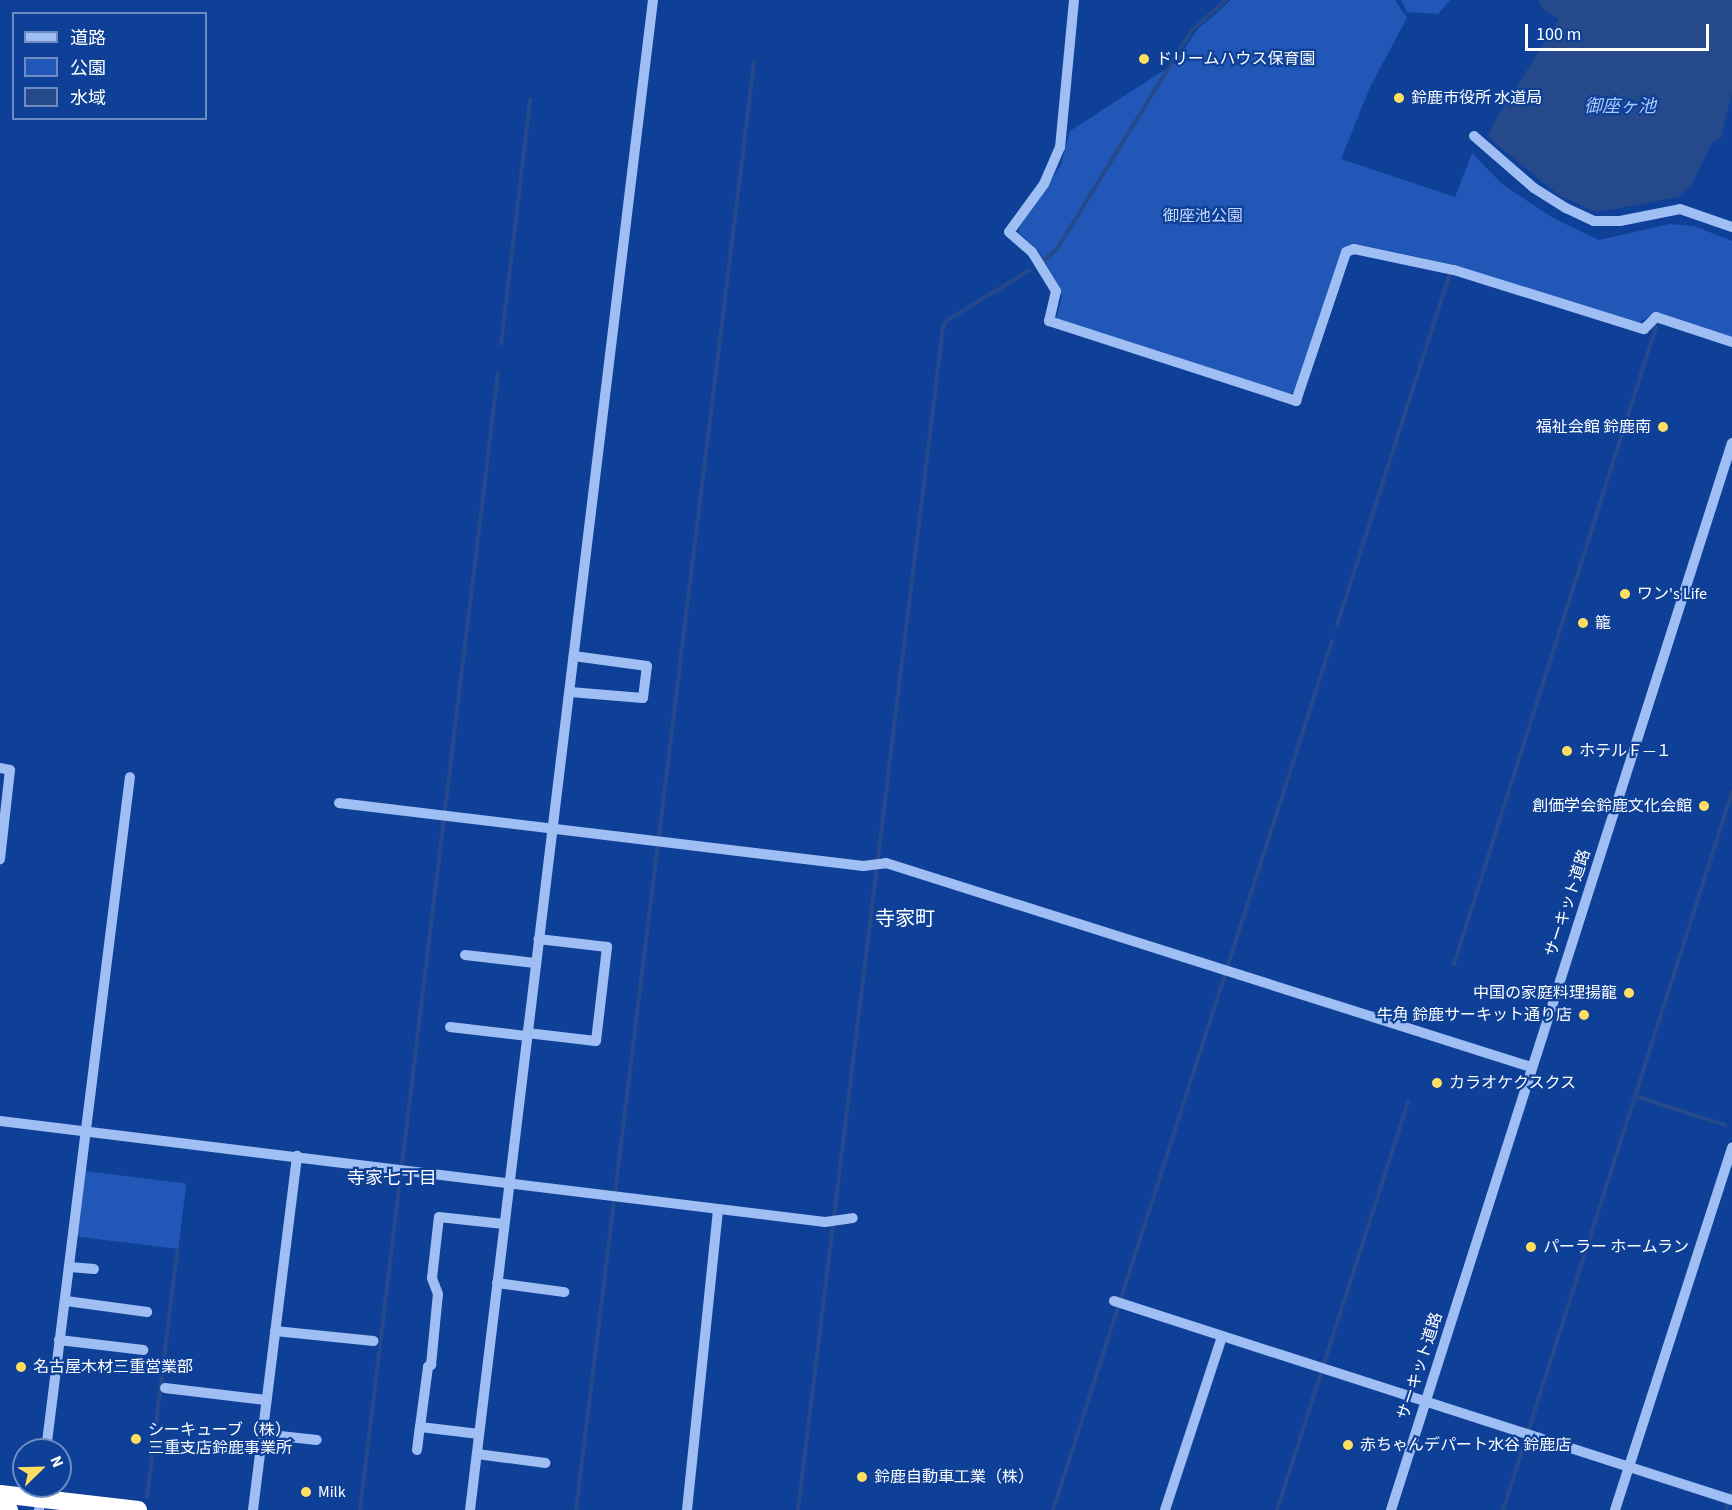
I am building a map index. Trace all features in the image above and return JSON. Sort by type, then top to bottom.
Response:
[{"type":"highway","points":[[40,1498],[138,1510]]},
{"type":"highway","points":[[0,1509],[9,1510]]},
{"type":"street","points":[[470,1510],[508,1181],[570,692],[653,0]]},
{"type":"street","points":[[1074,0],[1060,147],[1044,184],[1009,232],[1032,252],[1056,291],[1049,321],[1296,401],[1346,252],[1354,249],[1454,270],[1644,329],[1656,317],[1732,342]]},
{"type":"street","points":[[1474,136],[1534,188],[1566,208],[1594,221],[1620,221],[1680,209],[1732,227]]},
{"type":"street","name":"サーキット道路","points":[[1390,1510],[1732,443]]},
{"type":"street","points":[[570,692],[643,698],[647,666],[574,656]]},
{"type":"street","points":[[0,768],[10,770],[0,859]]},
{"type":"street","points":[[47,1438],[130,777]]},
{"type":"street","points":[[339,802],[868,865],[886,863],[1531,1067]]},
{"type":"street","points":[[450,1027],[596,1041],[607,947],[538,939]]},
{"type":"street","points":[[465,955],[536,963]]},
{"type":"street","points":[[0,1121],[508,1181],[718,1210],[825,1222],[838,1222],[853,1218]]},
{"type":"street","points":[[1615,1510],[1732,1147]]},
{"type":"street","points":[[254,1510],[274,1330],[297,1156]]},
{"type":"street","points":[[687,1510],[718,1210]]},
{"type":"street","points":[[417,1450],[428,1367],[431,1365],[438,1294],[432,1278],[439,1217],[504,1224]]},
{"type":"street","points":[[70,1267],[94,1269]]},
{"type":"street","points":[[497,1283],[564,1292]]},
{"type":"street","points":[[66,1301],[147,1312]]},
{"type":"street","points":[[1119,1303],[1728,1498]]},
{"type":"street","points":[[274,1330],[373,1341]]},
{"type":"street","points":[[1165,1510],[1222,1337]]},
{"type":"street","points":[[59,1340],[143,1350]]},
{"type":"street","points":[[165,1388],[266,1400]]},
{"type":"street","points":[[420,1427],[479,1434]]},
{"type":"street","points":[[262,1434],[317,1440]]},
{"type":"street","points":[[477,1454],[545,1463]]},
{"type":"green space","name":"御座池公園","points":[[1231,0],[1395,0],[1407,18],[1370,87],[1341,159],[1455,197],[1472,153],[1502,184],[1553,218],[1599,240],[1670,224],[1694,226],[1732,241],[1732,338],[1656,312],[1639,323],[1454,265],[1354,243],[1344,248],[1297,391],[1288,395],[1056,320],[1062,296],[1059,286],[1038,250],[1019,233],[1019,228],[1061,165],[1070,131],[1175,63],[1197,30]]},
{"type":"green space","points":[[1401,0],[1450,0],[1438,14],[1407,12]]},
{"type":"green space","points":[[85,1171],[186,1183],[178,1249],[77,1237]]},
{"type":"water","name":"御座ヶ池","points":[[1571,0],[1732,0],[1732,93],[1721,138],[1712,143],[1692,184],[1679,197],[1597,212],[1560,196],[1488,137],[1493,124]]},
{"type":"waterway","points":[[1044,260],[1057,249],[1191,31],[1226,0]]},
{"type":"waterway","points":[[1550,0],[1565,11]]},
{"type":"waterway","points":[[576,1510],[754,62]]},
{"type":"waterway","points":[[501,344],[530,100]]},
{"type":"waterway","points":[[798,1510],[943,327],[946,321],[1030,270]]},
{"type":"waterway","points":[[1337,625],[1450,274]]},
{"type":"waterway","points":[[1454,964],[1656,327]]},
{"type":"waterway","points":[[360,1510],[498,373]]},
{"type":"waterway","points":[[1053,1510],[1332,641]]},
{"type":"waterway","points":[[1503,1510],[1732,792]]},
{"type":"waterway","points":[[1635,1096],[1725,1125]]},
{"type":"waterway","points":[[1277,1510],[1408,1103]]},
{"type":"waterway","points":[[147,1497],[177,1251]]},
{"type":"waterway","points":[[1726,1510],[1732,1492]]},
{"type":"place","name":"ドリームハウス保育園","points":[[1144,59]]},
{"type":"place","name":"鈴鹿市役所 水道局","points":[[1399,98]]},
{"type":"place","name":"福祉会館 鈴鹿南","points":[[1663,427]]},
{"type":"place","name":"ワン's Life","points":[[1625,594]]},
{"type":"place","name":"籠","points":[[1583,623]]},
{"type":"place","name":"ホテルＦ―１","points":[[1567,751]]},
{"type":"place","name":"創価学会鈴鹿文化会館","points":[[1704,806]]},
{"type":"place","name":"中国の家庭料理揚龍","points":[[1629,993]]},
{"type":"place","name":"牛角 鈴鹿サーキット通り店","points":[[1584,1015]]},
{"type":"place","name":"カラオケクスクス","points":[[1437,1083]]},
{"type":"place","name":"パーラー ホームラン","points":[[1531,1247]]},
{"type":"place","name":"名古屋木材三重営業部","points":[[21,1367]]},
{"type":"place","name":"シーキューブ（株） 三重支店鈴鹿事業所","points":[[136,1439]]},
{"type":"place","name":"赤ちゃんデパート水谷 鈴鹿店","points":[[1348,1445]]},
{"type":"place","name":"鈴鹿自動車工業（株）","points":[[862,1477]]},
{"type":"place","name":"Milk","points":[[306,1492]]},
{"type":"district","name":"寺家町","points":[[905,919]]},
{"type":"district","name":"寺家七丁目","points":[[392,1179]]}]
